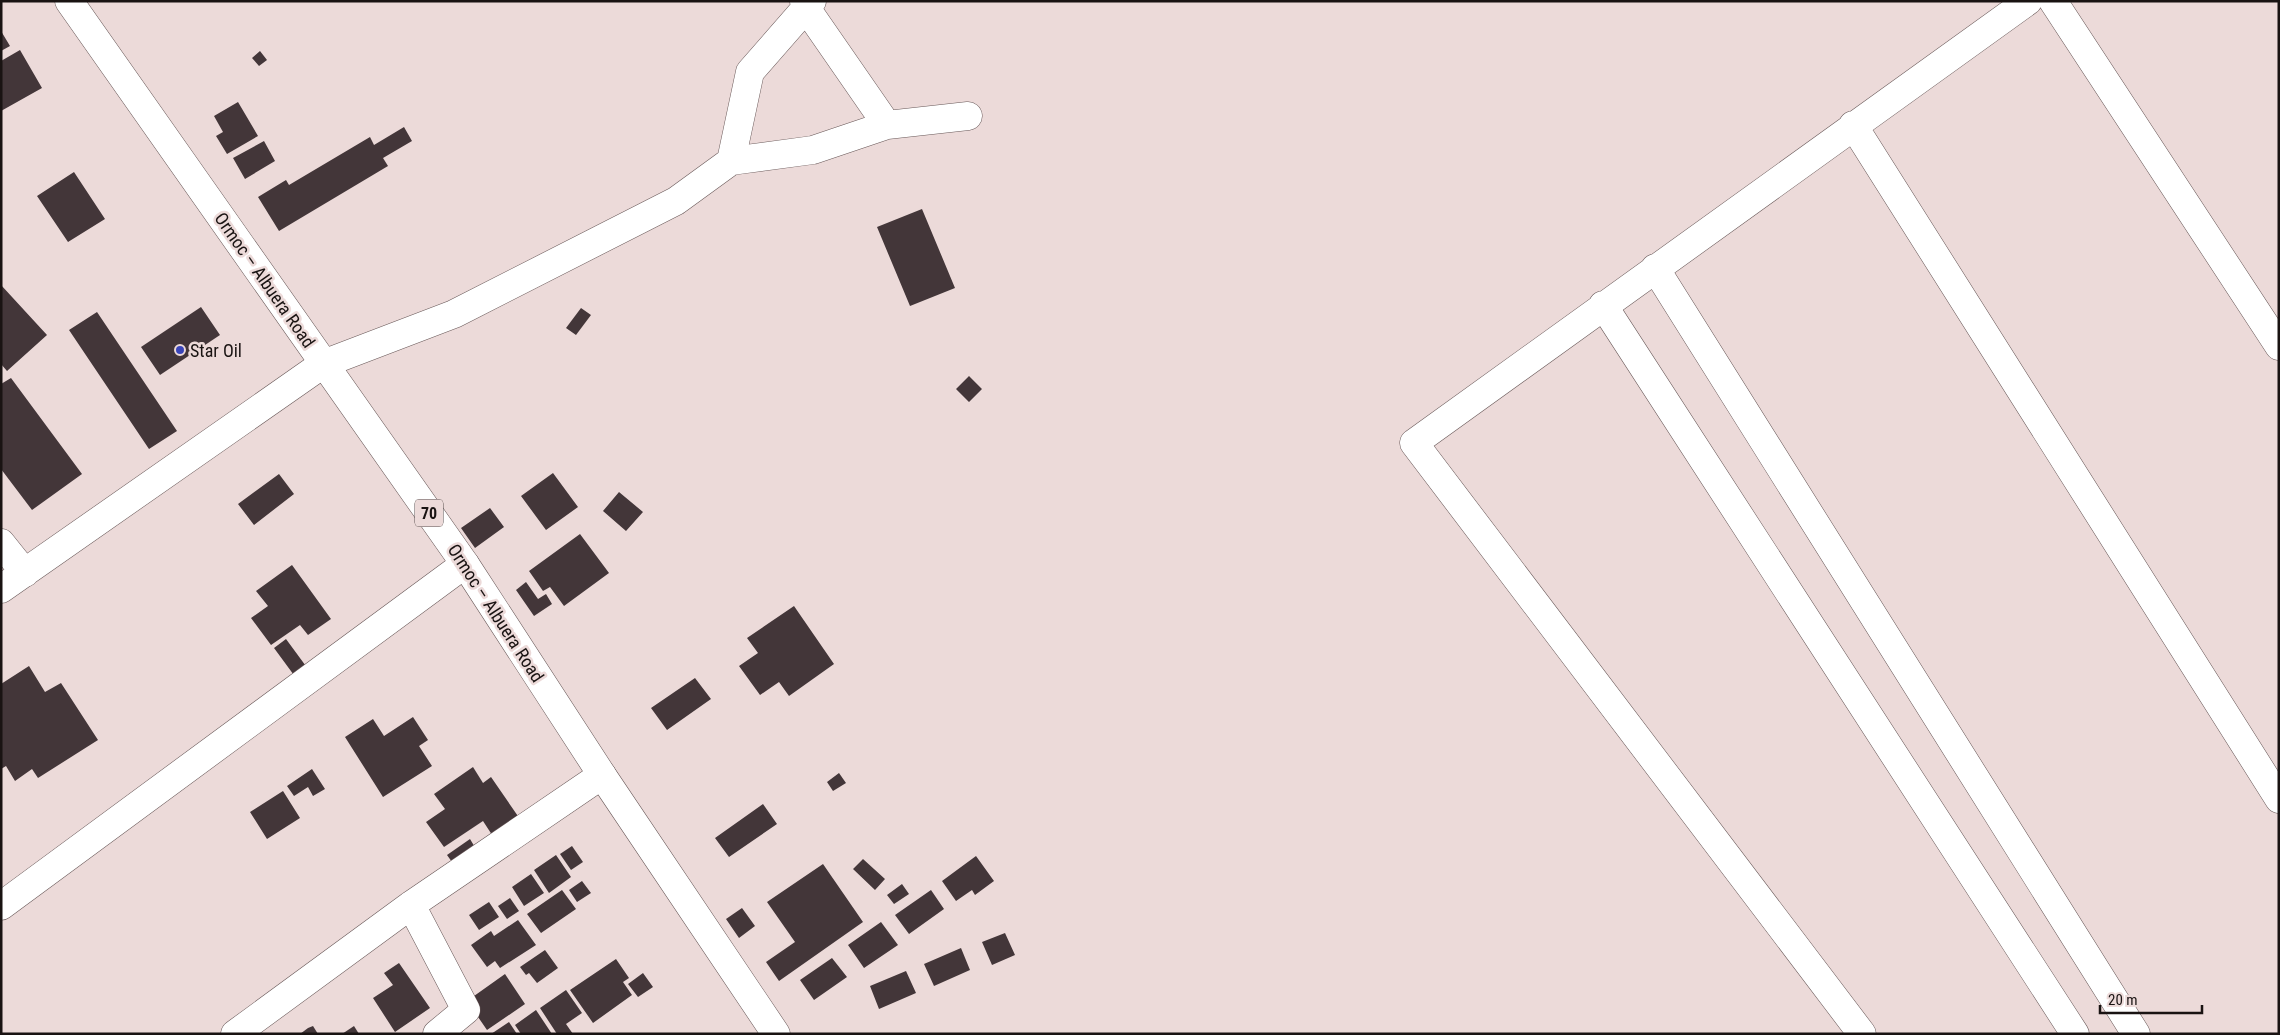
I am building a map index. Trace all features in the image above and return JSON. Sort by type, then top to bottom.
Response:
[{"type":"main road","name":"Ormoc – Albuera Road","points":[[69,1],[465,564],[602,775],[776,1034]]},
{"type":"main road","points":[[1862,1034],[1414,443],[1603,305],[2028,1]]},
{"type":"main road","points":[[2053,1],[2279,346]]},
{"type":"main road","points":[[731,160],[750,72],[807,4],[888,125]]},
{"type":"main road","points":[[1,589],[323,364],[454,314],[676,201],[731,160],[813,150],[888,125],[968,116]]},
{"type":"main road","points":[[1853,126],[2279,799]]},
{"type":"main road","points":[[1655,268],[2136,1034]]},
{"type":"main road","points":[[1603,305],[2075,1034]]},
{"type":"main road","points":[[1,543],[25,573]]},
{"type":"main road","points":[[1,906],[465,564]]},
{"type":"main road","points":[[235,1034],[410,905],[602,775]]},
{"type":"main road","points":[[410,905],[466,1010],[437,1034]]},
{"type":"building","points":[[1,31],[10,46],[1,51]]},
{"type":"building","points":[[20,50],[42,88],[1,111],[1,61]]},
{"type":"building","points":[[260,51],[267,60],[259,66],[252,58]]},
{"type":"building","points":[[238,102],[258,136],[227,154],[216,136],[223,132],[214,116]]},
{"type":"building","points":[[404,127],[412,141],[383,158],[388,166],[279,231],[258,197],[286,180],[289,185],[370,137],[374,145]]},
{"type":"building","points":[[264,141],[275,161],[245,179],[233,158]]},
{"type":"building","points":[[74,172],[105,219],[68,242],[37,196]]},
{"type":"building","points":[[922,209],[955,288],[910,306],[877,227]]},
{"type":"building","points":[[1,285],[47,335],[7,371],[1,364]]},
{"type":"building","points":[[201,307],[220,335],[160,375],[141,347]]},
{"type":"building","points":[[581,308],[591,315],[576,335],[566,328]]},
{"type":"building","points":[[97,312],[177,431],[149,449],[69,330]]},
{"type":"building","points":[[969,376],[982,389],[969,402],[956,389]]},
{"type":"building","points":[[11,378],[82,474],[32,510],[1,469],[1,384]]},
{"type":"building","points":[[553,473],[578,507],[546,530],[521,496]]},
{"type":"building","points":[[279,474],[294,494],[254,525],[238,504]]},
{"type":"building","points":[[619,492],[643,512],[626,531],[603,511]]},
{"type":"building","points":[[490,508],[504,527],[475,548],[461,528]]},
{"type":"building","points":[[580,534],[609,573],[564,606],[550,587],[543,591],[529,571]]},
{"type":"building","points":[[292,565],[331,619],[308,635],[300,625],[271,645],[251,618],[268,606],[256,591]]},
{"type":"building","points":[[526,582],[538,599],[546,594],[552,604],[534,616],[516,590]]},
{"type":"building","points":[[794,606],[834,664],[789,696],[779,682],[760,695],[739,666],[758,653],[747,638]]},
{"type":"building","points":[[286,639],[311,673],[299,682],[274,648]]},
{"type":"building","points":[[29,666],[45,692],[61,683],[98,740],[38,778],[32,769],[15,781],[6,766],[1,769],[1,684]]},
{"type":"building","points":[[695,678],[711,699],[667,730],[651,708]]},
{"type":"building","points":[[413,717],[428,740],[419,746],[432,766],[383,797],[345,737],[373,719],[384,736]]},
{"type":"building","points":[[473,767],[483,783],[491,777],[522,822],[496,841],[483,821],[444,847],[426,822],[445,809],[434,794]]},
{"type":"building","points":[[312,769],[325,789],[313,796],[308,787],[294,796],[287,786]]},
{"type":"building","points":[[839,773],[846,783],[833,791],[827,782]]},
{"type":"building","points":[[283,791],[300,818],[267,839],[250,812]]},
{"type":"building","points":[[763,804],[777,824],[729,857],[715,838]]},
{"type":"building","points":[[470,839],[479,854],[457,869],[447,855]]},
{"type":"building","points":[[572,846],[583,862],[571,870],[560,854]]},
{"type":"building","points":[[556,855],[571,877],[549,893],[534,870]]},
{"type":"building","points":[[976,856],[994,881],[975,895],[972,890],[956,901],[942,881]]},
{"type":"building","points":[[863,859],[885,879],[875,890],[853,869]]},
{"type":"building","points":[[823,864],[863,922],[779,981],[766,962],[795,942],[767,902]]},
{"type":"building","points":[[531,874],[544,893],[524,906],[512,887]]},
{"type":"building","points":[[582,881],[591,893],[577,902],[569,890]]},
{"type":"building","points":[[902,884],[909,894],[894,904],[887,895]]},
{"type":"building","points":[[562,890],[576,909],[541,933],[527,914]]},
{"type":"building","points":[[931,890],[944,909],[909,934],[895,915]]},
{"type":"building","points":[[510,898],[519,911],[507,919],[498,906]]},
{"type":"building","points":[[489,902],[499,917],[479,930],[469,915]]},
{"type":"building","points":[[742,908],[755,926],[739,938],[726,919]]},
{"type":"building","points":[[518,920],[536,945],[500,968],[495,961],[487,967],[471,945],[491,931],[494,936]]},
{"type":"building","points":[[881,922],[898,945],[864,968],[848,945]]},
{"type":"building","points":[[1005,933],[1015,955],[992,965],[982,942]]},
{"type":"building","points":[[961,948],[970,970],[934,986],[924,964]]},
{"type":"building","points":[[545,950],[558,968],[537,983],[529,973],[526,975],[520,967]]},
{"type":"building","points":[[832,958],[847,977],[814,1000],[800,980]]},
{"type":"building","points":[[616,959],[629,978],[623,982],[632,995],[593,1023],[570,990]]},
{"type":"building","points":[[399,963],[430,1008],[395,1032],[373,998],[393,985],[384,973]]},
{"type":"building","points":[[906,971],[916,993],[879,1009],[870,986]]},
{"type":"building","points":[[643,973],[653,987],[638,997],[628,984]]},
{"type":"building","points":[[505,974],[525,1004],[487,1030],[467,1001]]},
{"type":"building","points":[[566,990],[582,1013],[566,1024],[573,1034],[557,1034],[540,1008]]},
{"type":"building","points":[[536,1010],[552,1034],[521,1034],[515,1025]]},
{"type":"building","points":[[509,1022],[517,1034],[491,1034]]},
{"type":"building","points":[[313,1026],[318,1034],[300,1034],[308,1028]]},
{"type":"building","points":[[354,1026],[359,1034],[342,1034]]},
{"type":"place","name":"Star Oil","points":[[180,350]]}]
